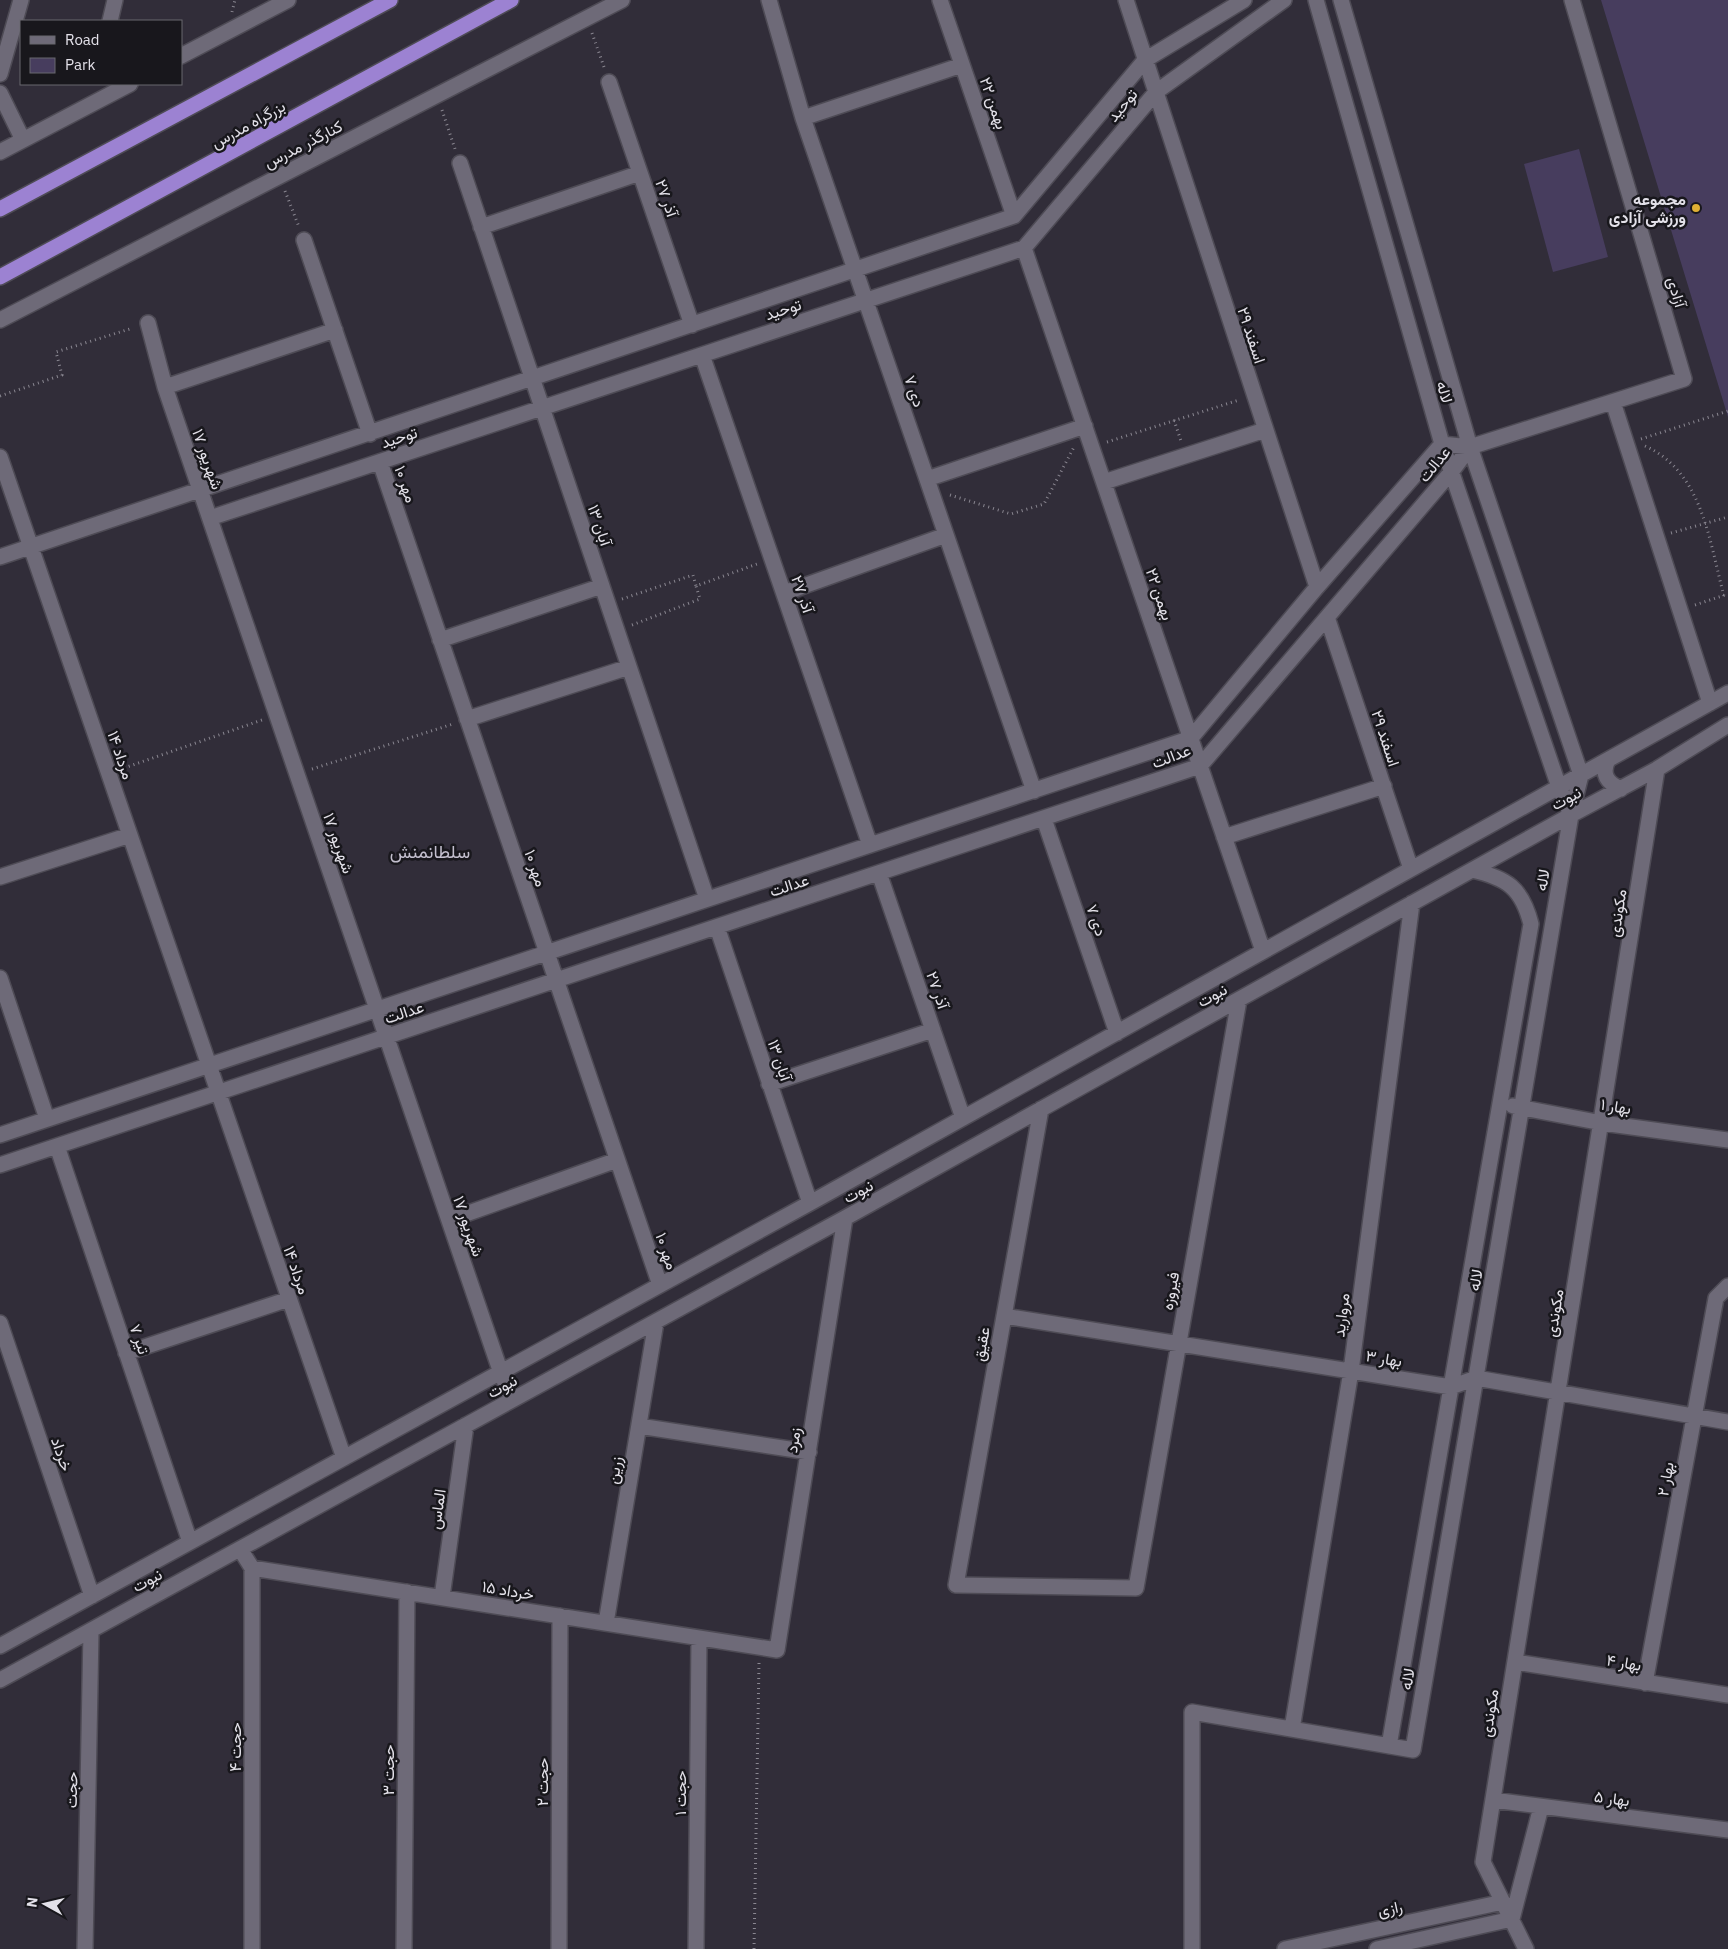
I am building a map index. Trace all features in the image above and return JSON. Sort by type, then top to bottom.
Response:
[{"type":"highway","points":[[0,209],[390,0]]},
{"type":"highway","name":"بزرگراه مدرس","points":[[0,277],[511,0]]},
{"type":"street","points":[[0,74],[21,0]]},
{"type":"street","points":[[110,20],[115,0]]},
{"type":"street","points":[[182,55],[288,0]]},
{"type":"street","name":"کنارگذر مدرس","points":[[0,320],[622,0]]},
{"type":"street","name":"۷ دی","points":[[770,0],[803,118],[1034,791]]},
{"type":"street","name":"۲۲ بهمن","points":[[940,0],[1014,216]]},
{"type":"street","points":[[1126,0],[1145,60]]},
{"type":"street","name":"توحید","points":[[0,557],[201,491],[1014,216],[1145,60],[1244,0]]},
{"type":"street","name":"توحید","points":[[210,518],[1024,248],[1156,92],[1284,0]]},
{"type":"street","name":"لاله","points":[[1316,0],[1442,444],[1559,787],[1571,815]]},
{"type":"street","name":"لاله","points":[[1341,0],[1470,447],[1581,775],[1571,815],[1413,1750],[1389,1746],[1531,924],[1526,904],[1514,888],[1496,876],[1472,870]]},
{"type":"street","name":"آزادی","points":[[1470,447],[1684,379],[1572,0]]},
{"type":"street","name":"۲۹ اسفند","points":[[1145,60],[1317,587]]},
{"type":"street","points":[[803,118],[962,65]]},
{"type":"street","name":"۲۷ آذر","points":[[609,82],[692,325]]},
{"type":"street","points":[[0,152],[128,85]]},
{"type":"street","points":[[0,93],[23,140]]},
{"type":"street","name":"۱۳ آبان","points":[[460,163],[708,899]]},
{"type":"street","points":[[481,227],[640,173]]},
{"type":"street","points":[[304,240],[370,434]]},
{"type":"street","name":"۲۲ بهمن","points":[[1024,248],[1263,951]]},
{"type":"street","name":"۱۷ شهریور","points":[[148,323],[165,387],[500,1372],[512,1400]]},
{"type":"street","points":[[165,387],[335,330]]},
{"type":"street","name":"۲۷ آذر","points":[[702,355],[870,845]]},
{"type":"street","points":[[1613,402],[1710,704]]},
{"type":"street","points":[[928,484],[1085,426]]},
{"type":"street","points":[[1104,482],[1265,430]]},
{"type":"street","name":"عدالت","points":[[0,1135],[1191,738],[1317,587],[1442,444],[1470,447]]},
{"type":"street","name":"عدالت","points":[[0,1165],[1200,766],[1452,471],[1470,447]]},
{"type":"street","name":"۱۴ مرداد","points":[[0,457],[344,1458]]},
{"type":"street","name":"۱۰ مهر","points":[[380,462],[660,1285]]},
{"type":"street","points":[[784,593],[946,535]]},
{"type":"street","points":[[440,640],[602,586]]},
{"type":"street","name":"۲۹ اسفند","points":[[1328,617],[1411,869]]},
{"type":"street","points":[[468,719],[629,667]]},
{"type":"street","name":"نبوت","points":[[0,1646],[810,1203],[1728,693]]},
{"type":"street","name":"نبوت","points":[[0,1680],[656,1322],[1571,815],[1657,770],[1728,725]]},
{"type":"street","points":[[1608,760],[1604,767],[1605,778],[1612,785],[1621,789]]},
{"type":"street","name":"مکوندی","points":[[1503,1902],[1483,1862],[1657,770]]},
{"type":"street","points":[[1224,836],[1384,786]]},
{"type":"street","name":"۷ دی","points":[[1044,818],[1117,1033]]},
{"type":"street","points":[[0,877],[130,835]]},
{"type":"street","name":"۲۷ آذر","points":[[880,873],[963,1118]]},
{"type":"street","name":"مروارید","points":[[1292,1729],[1351,1371],[1412,903]]},
{"type":"street","name":"۱۳ آبان","points":[[717,927],[810,1203]]},
{"type":"street","points":[[0,978],[47,1119]]},
{"type":"street","name":"فیروزه","points":[[1136,1588],[1238,1000]]},
{"type":"street","points":[[769,1084],[933,1030]]},
{"type":"street","name":"بهار ۱","points":[[1499,1103],[1602,1123],[1728,1140]]},
{"type":"street","name":"عقیق","points":[[1041,1110],[956,1585],[1136,1588]]},
{"type":"street","name":"۷ تیر","points":[[57,1146],[190,1542]]},
{"type":"street","points":[[449,1220],[617,1160]]},
{"type":"street","name":"زمرد","points":[[759,1647],[777,1650],[845,1218]]},
{"type":"street","name":"بهار ۲","points":[[1645,1683],[1716,1298],[1728,1286]]},
{"type":"street","points":[[126,1353],[289,1299]]},
{"type":"street","name":"بهار ۳","points":[[1004,1316],[1451,1387],[1476,1378],[1695,1414],[1728,1422]]},
{"type":"street","name":"زرین","points":[[606,1623],[656,1322]]},
{"type":"street","name":"خرداد","points":[[0,1323],[92,1596]]},
{"type":"street","name":"الماس","points":[[442,1598],[466,1425]]},
{"type":"street","points":[[639,1426],[809,1452]]},
{"type":"street","points":[[240,1549],[252,1568]]},
{"type":"street","name":"۱۵ خرداد","points":[[252,1568],[759,1647]]},
{"type":"street","name":"حجت ۴","points":[[252,1568],[252,1949]]},
{"type":"street","name":"حجت ۳","points":[[404,1949],[407,1592]]},
{"type":"street","name":"حجت ۲","points":[[559,1949],[560,1616]]},
{"type":"street","name":"حجت","points":[[86,1949],[91,1631]]},
{"type":"street","name":"حجت ۱","points":[[696,1949],[699,1638]]},
{"type":"street","name":"بهار ۴","points":[[1515,1662],[1728,1695]]},
{"type":"street","points":[[1192,1949],[1192,1712],[1389,1746]]},
{"type":"street","name":"بهار ۵","points":[[1493,1800],[1541,1808],[1728,1830]]},
{"type":"street","points":[[1512,1919],[1541,1808]]},
{"type":"street","points":[[1503,1902],[1526,1949]]},
{"type":"street","name":"رازی","points":[[1285,1949],[1337,1943],[1503,1902]]},
{"type":"street","points":[[1377,1949],[1512,1919]]},
{"type":"path","points":[[587,18],[609,82]]},
{"type":"path","points":[[438,95],[460,163]]},
{"type":"path","points":[[280,176],[304,240]]},
{"type":"path","points":[[0,396],[62,375],[56,352],[148,323]]},
{"type":"path","points":[[1092,447],[1254,395]]},
{"type":"path","points":[[1680,610],[1726,595],[1698,500],[1679,471],[1667,458],[1635,441],[1728,411]]},
{"type":"path","points":[[1174,420],[1186,455]]},
{"type":"path","points":[[928,484],[1011,514],[1044,504],[1085,426]]},
{"type":"path","points":[[1656,537],[1728,517]]},
{"type":"path","points":[[696,586],[772,559]]},
{"type":"path","points":[[608,604],[693,575],[700,599],[617,631]]},
{"type":"path","points":[[108,773],[277,715]]},
{"type":"path","points":[[297,774],[468,719]]},
{"type":"path","points":[[754,1949],[759,1647]]},
{"type":"green space","name":"مجموعه ورزشی آزادی","points":[[1601,0],[1728,0],[1728,417]]},
{"type":"green space","points":[[1579,149],[1608,257],[1553,272],[1524,164]]},
{"type":"place","name":"مجموعه ورزشی آزادی","points":[[1696,208]]},
{"type":"district","name":"سلطانمنش","points":[[430,851]]}]
